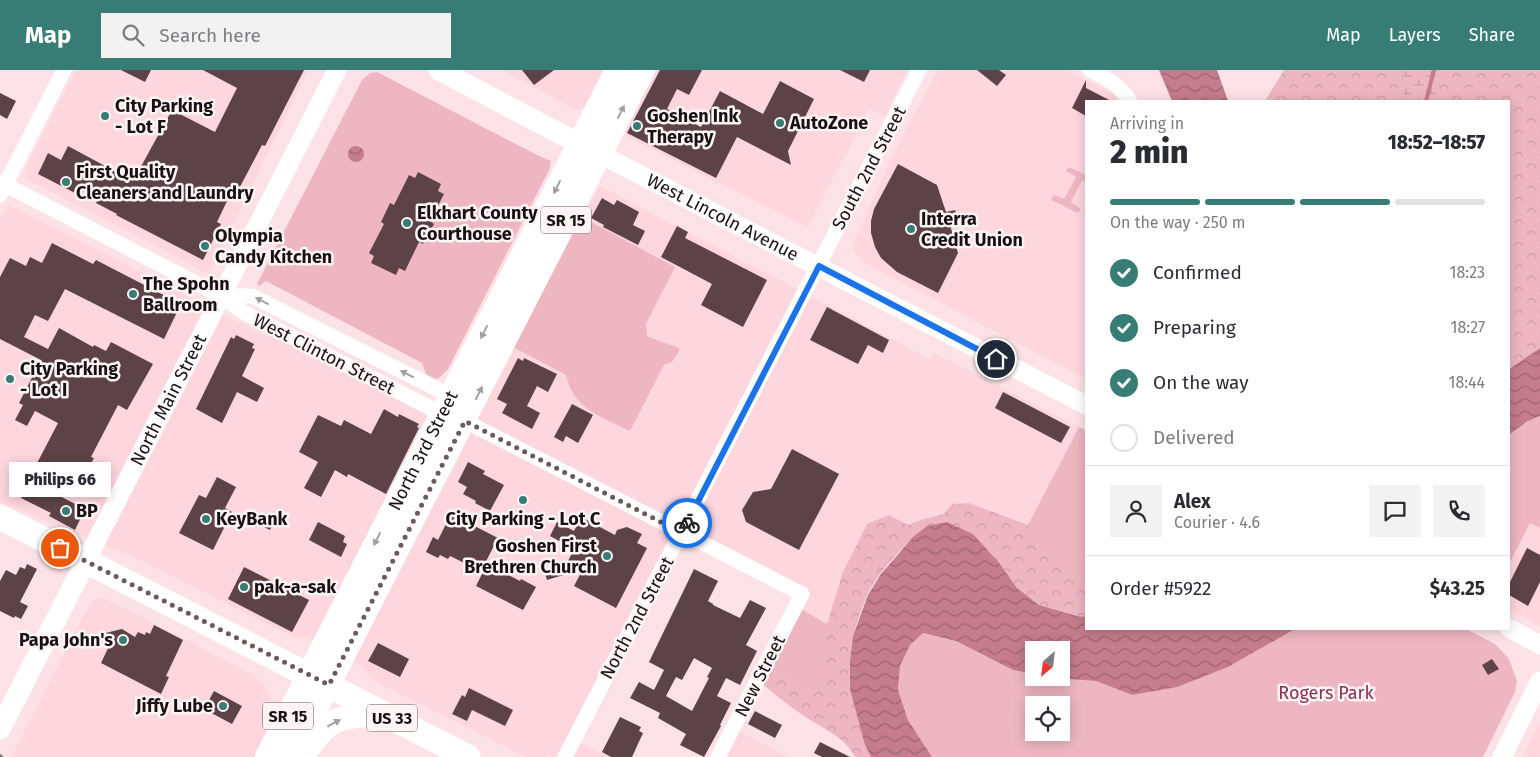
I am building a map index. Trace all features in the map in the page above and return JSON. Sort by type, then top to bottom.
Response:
[{"type":"highway","name":"US 33","points":[[0,517],[468,757]]},
{"type":"main road","name":"West Lincoln Avenue","points":[[439,70],[600,154]]},
{"type":"main road","name":"SR 15","points":[[579,143],[617,70]]},
{"type":"main road","name":"SR 15","points":[[600,154],[643,70]]},
{"type":"main road","name":"North 3rd Street","points":[[291,757],[319,680],[446,405],[579,143]]},
{"type":"main road","name":"North 3rd Street","points":[[267,757],[319,680],[465,421],[600,154]]},
{"type":"main road","name":"North Main Street","points":[[0,729],[86,561]]},
{"type":"main road","points":[[300,757],[323,729],[331,723],[341,719],[384,714]]},
{"type":"street","points":[[64,70],[2,187],[221,296]]},
{"type":"street","name":"North Main Street","points":[[86,561],[337,70]]},
{"type":"street","name":"South 2nd Street","points":[[819,266],[919,70]]},
{"type":"street","points":[[1090,70],[1113,82],[1129,100]]},
{"type":"street","name":"West Lincoln Avenue","points":[[600,154],[1085,404]]},
{"type":"street","name":"North 2nd Street","points":[[565,757],[819,266]]},
{"type":"street","name":"West Clinton Street","points":[[221,296],[252,296],[446,405]]},
{"type":"street","points":[[465,421],[682,533]]},
{"type":"street","name":"New Street","points":[[682,533],[802,594],[718,757]]},
{"type":"street","points":[[1510,629],[1540,645]]},
{"type":"street","points":[[1502,757],[1540,682]]},
{"type":"shaded area","points":[[76,70],[308,70],[210,273],[27,179],[25,176],[26,168]]},
{"type":"shaded area","points":[[501,70],[907,70],[885,116],[869,109],[808,227],[627,137],[626,132],[583,108],[575,109]]},
{"type":"shaded area","points":[[937,70],[1067,70],[1114,94],[1117,100],[1085,100],[1085,378],[872,267],[857,256],[853,248],[855,239],[889,163]]},
{"type":"shaded area","points":[[600,186],[930,359],[935,353],[1079,427],[1028,525],[969,503],[952,504],[944,514],[920,520],[908,526],[889,515],[867,524],[843,572],[827,624],[796,606],[802,595],[465,421],[485,394]]},
{"type":"shaded area","points":[[8,204],[264,335],[280,336],[466,423],[678,534],[573,739],[609,757],[552,757],[550,755],[545,757],[525,757],[372,680],[363,667],[306,637],[295,638],[129,555],[0,502],[0,220]]},
{"type":"shaded area","points":[[1530,522],[1540,528],[1540,626],[1510,611],[1510,562]]},
{"type":"shaded area","points":[[97,598],[106,599],[254,675],[264,684],[270,695],[271,711],[268,730],[254,757],[11,757],[90,603]]},
{"type":"shaded area","points":[[1540,721],[1540,757],[1522,757]]},
{"type":"shaded area","points":[[735,729],[788,757],[721,757]]},
{"type":"green space","points":[[1284,70],[1540,70],[1540,348],[1510,368],[1510,100],[1266,100]]},
{"type":"green space","points":[[1405,70],[1444,70],[1435,100],[1403,100]]},
{"type":"green space","points":[[377,72],[551,161],[549,170],[448,369],[439,378],[435,379],[426,374],[422,363],[266,281],[259,286],[257,284],[362,80],[370,73]]},
{"type":"green space","points":[[1069,167],[1085,175],[1085,181],[1082,180],[1071,202],[1081,209],[1078,213],[1051,200],[1054,195],[1064,199],[1076,177],[1066,171]]},
{"type":"green space","points":[[580,216],[675,267],[646,324],[647,336],[679,348],[679,351],[672,362],[664,365],[630,431],[599,416],[582,404],[570,387],[566,375],[513,347]]},
{"type":"green space","points":[[1540,416],[1540,528],[1530,523],[1510,562],[1510,434],[1526,422]]},
{"type":"green space","points":[[1079,427],[1085,430],[1085,616],[1004,571]]},
{"type":"green space","points":[[969,503],[1028,525],[1069,572],[1085,581],[1085,617],[1039,605],[1017,588],[1000,564],[927,526],[902,549],[878,577],[867,596],[856,626],[851,643],[865,745],[871,757],[855,757],[839,738],[798,712],[758,680],[764,668],[815,694],[823,688],[822,655],[827,624],[843,572],[867,524],[889,515],[908,525],[944,514],[952,504]]},
{"type":"green space","points":[[796,606],[853,636],[851,676],[857,716],[764,668]]},
{"type":"green space","name":"Rogers Park","points":[[1293,630],[1468,630],[1495,644],[1509,659],[1517,681],[1515,692],[1483,757],[932,757],[908,720],[898,690],[900,666],[910,645],[923,633],[956,641],[1013,670],[1025,672],[1025,686],[1070,686],[1070,680],[1096,681],[1132,695],[1228,667]]},
{"type":"water","points":[[1159,70],[1217,70],[1228,100],[1172,100]]},
{"type":"water","points":[[353,146],[359,146],[364,151],[362,160],[353,162],[348,157],[348,151]]},
{"type":"water","points":[[1540,348],[1540,416],[1526,422],[1510,434],[1510,368]]},
{"type":"water","points":[[947,522],[973,534],[1000,564],[1017,588],[1039,605],[1085,617],[1085,630],[1293,630],[1228,667],[1177,687],[1132,695],[1096,681],[1070,679],[1070,641],[1025,641],[1025,672],[1013,670],[956,641],[923,633],[910,645],[900,666],[898,690],[908,720],[932,757],[871,757],[865,745],[850,689],[850,662],[853,636],[868,595],[881,574],[913,537],[927,526]]},
{"type":"building","points":[[121,70],[151,70],[145,82]]},
{"type":"building","points":[[203,70],[304,70],[265,146],[262,145],[233,200],[229,197],[217,222],[221,224],[203,260],[116,215],[96,203],[98,199],[79,189],[77,194],[38,174],[48,153],[61,160],[68,146],[133,181],[172,110],[215,132],[237,88]]},
{"type":"building","points":[[522,70],[554,70],[534,85]]},
{"type":"building","points":[[660,70],[702,70],[689,95],[677,89],[667,109],[701,127],[720,91],[763,114],[780,81],[814,99],[788,151],[791,165],[737,137],[716,178],[627,133]]},
{"type":"building","points":[[840,70],[870,70],[864,82]]},
{"type":"building","points":[[977,70],[999,70],[1006,75],[997,86]]},
{"type":"building","points":[[1086,80],[1086,88],[1109,100],[1085,100],[1085,115],[1072,108]]},
{"type":"building","points":[[0,93],[16,101],[7,119],[0,115]]},
{"type":"building","name":"Interra Credit Union","points":[[898,164],[937,185],[946,212],[955,210],[959,222],[950,225],[958,253],[938,293],[897,272],[881,258],[875,247],[871,233],[874,209]]},
{"type":"building","name":"Elkhart County Courthouse","points":[[418,172],[441,184],[438,191],[444,194],[430,221],[434,224],[423,244],[419,242],[405,271],[399,268],[396,275],[371,263],[374,256],[369,253],[384,224],[381,222],[390,203],[394,205],[409,175],[415,178]]},
{"type":"building","points":[[602,198],[614,205],[617,200],[639,212],[633,225],[645,231],[638,245],[603,227],[604,225],[591,218]]},
{"type":"building","points":[[677,226],[688,232],[685,238],[767,280],[743,327],[701,305],[712,284],[661,257]]},
{"type":"building","points":[[52,243],[93,264],[96,260],[181,304],[164,339],[65,289],[48,321],[35,315],[24,337],[48,349],[59,328],[93,347],[94,345],[106,351],[111,342],[153,364],[127,410],[118,405],[91,457],[94,458],[86,472],[96,477],[89,489],[57,472],[48,490],[85,509],[75,530],[49,516],[51,513],[21,498],[30,480],[27,478],[33,466],[35,467],[58,423],[35,411],[27,426],[15,420],[23,405],[19,403],[41,360],[0,339],[0,277],[10,258],[26,266],[30,257],[42,263]]},
{"type":"building","points":[[827,307],[889,340],[883,353],[868,345],[858,364],[810,340]]},
{"type":"building","points":[[236,335],[254,344],[252,348],[255,349],[242,376],[264,388],[257,402],[237,392],[222,423],[196,409],[231,337],[234,339]]},
{"type":"building","points":[[518,358],[523,361],[524,358],[557,374],[548,392],[537,386],[527,406],[540,413],[532,429],[502,413],[507,404],[497,399]]},
{"type":"building","points":[[1003,392],[1070,427],[1061,443],[995,408]]},
{"type":"building","points":[[572,404],[593,415],[578,443],[566,436],[563,442],[554,437]]},
{"type":"building","points":[[384,409],[398,417],[399,414],[419,424],[417,427],[419,428],[386,494],[348,474],[347,477],[335,470],[321,497],[304,488],[318,462],[299,452],[318,415],[341,426],[344,420],[371,434]]},
{"type":"building","points":[[792,449],[839,474],[799,550],[746,522],[742,510],[753,492],[771,489]]},
{"type":"building","points":[[468,462],[485,471],[483,474],[504,485],[490,511],[463,494],[467,487],[458,482]]},
{"type":"building","points":[[217,477],[236,487],[225,508],[232,512],[213,550],[179,533],[199,495],[206,498]]},
{"type":"building","points":[[266,513],[276,518],[270,530],[260,525]]},
{"type":"building","points":[[451,514],[498,538],[481,571],[450,556],[448,559],[440,555],[438,558],[426,552],[433,537],[438,540]]},
{"type":"building","name":"Goshen First Brethren Church","points":[[581,517],[615,535],[617,530],[627,527],[642,534],[637,543],[647,548],[616,608],[574,586],[583,569],[547,580],[544,570],[567,563],[574,549],[550,536],[557,522],[574,531]]},
{"type":"building","points":[[318,522],[345,536],[343,542],[347,544],[341,557],[309,540]]},
{"type":"building","points":[[1527,548],[1540,555],[1540,582],[1528,606],[1510,596],[1510,582]]},
{"type":"building","points":[[27,564],[37,569],[20,602],[28,606],[21,619],[15,616],[14,618],[0,611],[0,581],[6,570],[16,575],[20,567],[25,569]]},
{"type":"building","points":[[487,564],[536,587],[523,610],[476,586]]},
{"type":"building","points":[[244,567],[309,600],[292,632],[228,599]]},
{"type":"building","points":[[694,569],[718,581],[708,601],[713,605],[740,618],[750,600],[766,608],[746,645],[757,651],[740,685],[726,678],[717,696],[731,703],[704,757],[680,745],[686,734],[658,718],[660,713],[630,698],[639,682],[654,690],[664,670],[649,662]],"holes":[[[694,658],[712,668],[692,711],[666,696],[676,677],[682,680]]]},
{"type":"building","points":[[154,625],[183,640],[166,676],[169,677],[161,694],[101,663],[110,644],[93,636],[122,629],[135,637],[138,632],[145,635],[146,632],[150,634]]},
{"type":"building","points":[[378,643],[409,659],[400,677],[368,661]]},
{"type":"building","points":[[1492,659],[1499,669],[1488,675],[1482,665]]},
{"type":"building","points":[[469,688],[513,710],[505,726],[472,710],[467,721],[452,714],[462,695],[465,697]]},
{"type":"building","points":[[214,691],[242,706],[232,724],[204,709]]},
{"type":"building","points":[[755,711],[782,725],[775,738],[748,724]]},
{"type":"building","points":[[620,717],[641,727],[639,731],[643,733],[632,757],[611,757],[602,752]]},
{"type":"building","points":[[820,742],[850,757],[822,757],[814,753]]},
{"type":"waterway","points":[[1426,100],[1434,70]]},
{"type":"way so far","points":[[60,548],[329,685],[465,421],[682,533],[687,523]]},
{"type":"place","name":"City Parking - Lot F","points":[[105,116]]},
{"type":"place","name":"AutoZone","points":[[780,123]]},
{"type":"place","name":"Goshen Ink Therapy","points":[[637,126]]},
{"type":"place","name":"First Quality Cleaners and Laundry","points":[[66,182]]},
{"type":"place","name":"Elkhart County Courthouse","points":[[407,223]]},
{"type":"place","name":"Interra Credit Union","points":[[911,229]]},
{"type":"place","name":"Olympia Candy Kitchen","points":[[205,246]]},
{"type":"place","name":"The Spohn Ballroom","points":[[133,294]]},
{"type":"place","name":"City Parking - Lot I","points":[[10,379]]},
{"type":"place","name":"City Parking - Lot C","points":[[523,500]]},
{"type":"place","name":"BP","points":[[66,511]]},
{"type":"place","name":"KeyBank","points":[[206,519]]},
{"type":"place","name":"Philips 66","points":[[60,548]]},
{"type":"place","name":"Goshen First Brethren Church","points":[[607,556]]},
{"type":"place","name":"pak-a-sak","points":[[244,587]]},
{"type":"place","name":"Papa John's","points":[[123,640]]},
{"type":"place","name":"Jiffy Lube","points":[[223,706]]},
{"type":"route","points":[[687,523],[819,266],[996,359]]}]
